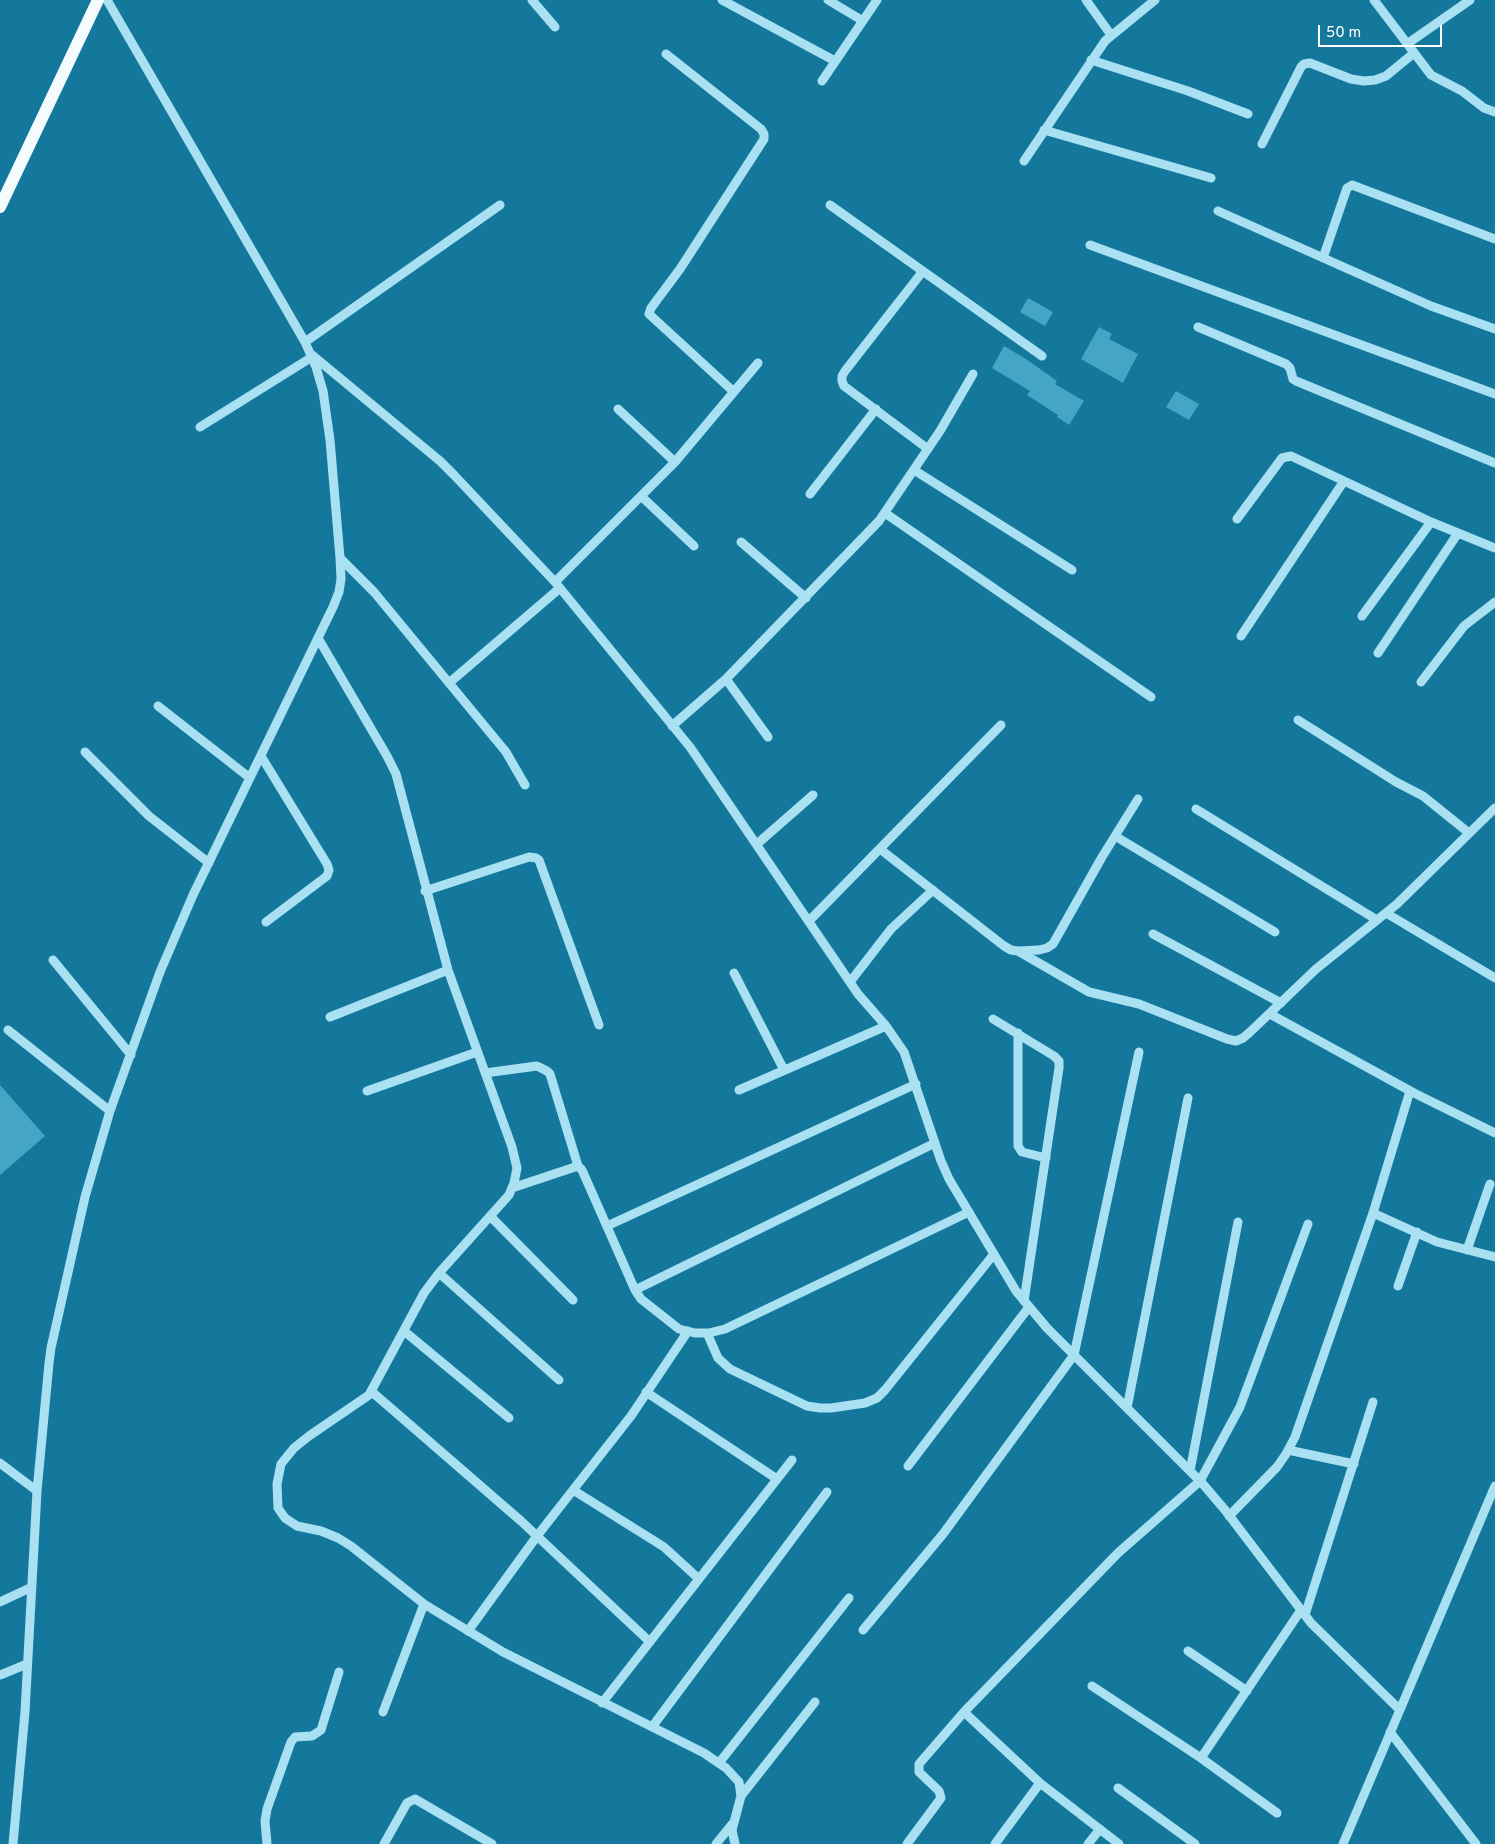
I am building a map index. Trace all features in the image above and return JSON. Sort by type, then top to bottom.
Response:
[{"type":"main road","points":[[0,207],[98,0]]},
{"type":"street","points":[[13,1844],[27,1664],[37,1491],[51,1348],[85,1197],[110,1111],[160,972],[209,863],[339,592],[340,558],[326,413],[322,391],[311,355],[107,0]]},
{"type":"street","points":[[532,0],[555,27]]},
{"type":"street","points":[[722,0],[836,61]]},
{"type":"street","points":[[828,0],[863,21]]},
{"type":"street","points":[[822,81],[877,0]]},
{"type":"street","points":[[1086,0],[1111,35]]},
{"type":"street","points":[[1024,161],[1091,60],[1111,35],[1155,0]]},
{"type":"street","points":[[1374,0],[1427,71],[1436,79],[1462,91],[1484,108],[1495,112]]},
{"type":"street","points":[[1408,44],[1470,0]]},
{"type":"street","points":[[1262,144],[1304,64],[1310,63],[1351,79],[1375,80],[1386,76],[1414,53]]},
{"type":"street","points":[[666,54],[761,129],[764,134],[764,139],[680,269],[651,308],[650,314],[734,392]]},
{"type":"street","points":[[1091,60],[1188,91],[1248,114]]},
{"type":"street","points":[[1044,130],[1211,178]]},
{"type":"street","points":[[1323,258],[1347,188],[1352,185],[1495,239]]},
{"type":"street","points":[[305,342],[500,205]]},
{"type":"street","points":[[830,205],[1042,356]]},
{"type":"street","points":[[1218,211],[1431,306],[1495,329]]},
{"type":"street","points":[[1090,245],[1495,394]]},
{"type":"street","points":[[923,271],[842,376],[842,381],[844,386],[928,448]]},
{"type":"street","points":[[1198,327],[1286,364],[1290,368],[1293,379],[1296,381],[1495,463]]},
{"type":"street","points":[[200,427],[311,355]]},
{"type":"street","points":[[311,355],[440,461],[557,585],[672,726],[700,761],[861,998],[886,1026],[904,1052],[948,1179],[1016,1291],[1074,1355],[1200,1481],[1230,1516],[1317,1630],[1399,1709]]},
{"type":"street","points":[[450,683],[557,585],[675,462],[758,363]]},
{"type":"street","points":[[672,726],[726,679],[806,598],[885,513],[974,374]]},
{"type":"street","points":[[618,409],[675,462]]},
{"type":"street","points":[[810,494],[876,409]]},
{"type":"street","points":[[1238,519],[1282,458],[1291,456],[1431,522],[1495,548]]},
{"type":"street","points":[[914,470],[1072,570]]},
{"type":"street","points":[[1241,636],[1344,481]]},
{"type":"street","points":[[642,496],[694,546]]},
{"type":"street","points":[[885,513],[1150,697]]},
{"type":"street","points":[[1362,616],[1431,522]]},
{"type":"street","points":[[1378,653],[1458,533]]},
{"type":"street","points":[[741,542],[806,598]]},
{"type":"street","points":[[340,558],[374,592],[506,752],[524,785]]},
{"type":"street","points":[[1421,682],[1464,626],[1495,602]]},
{"type":"street","points":[[318,638],[388,756],[396,774],[448,970],[512,1148],[516,1168],[514,1183],[508,1195],[438,1273],[424,1293],[369,1395],[309,1436],[294,1448],[281,1464],[276,1484],[278,1508],[285,1518],[297,1526],[338,1538],[351,1546],[424,1604],[516,1660],[704,1753],[726,1768],[739,1782],[741,1796]]},
{"type":"street","points":[[726,679],[768,737]]},
{"type":"street","points":[[158,706],[250,778]]},
{"type":"street","points":[[1298,720],[1396,782],[1424,796],[1469,833]]},
{"type":"street","points":[[809,921],[1001,725]]},
{"type":"street","points":[[85,752],[149,816],[209,863]]},
{"type":"street","points":[[261,756],[329,870],[327,876],[266,922]]},
{"type":"street","points":[[757,844],[813,795]]},
{"type":"street","points":[[1018,951],[1039,950],[1053,944],[1138,799]]},
{"type":"street","points":[[880,849],[1004,946],[1018,951],[1089,992],[1139,1004],[1227,1039],[1236,1040],[1243,1038],[1316,969],[1386,913],[1495,808]]},
{"type":"street","points":[[1196,809],[1377,920]]},
{"type":"street","points":[[1115,836],[1275,932]]},
{"type":"street","points":[[426,891],[529,856],[539,860],[599,1025]]},
{"type":"street","points":[[850,982],[891,929],[933,890]]},
{"type":"street","points":[[1386,913],[1495,978]]},
{"type":"street","points":[[1153,934],[1281,1002]]},
{"type":"street","points":[[53,960],[131,1055]]},
{"type":"street","points":[[330,1017],[448,970]]},
{"type":"street","points":[[734,973],[784,1070]]},
{"type":"street","points":[[1270,1014],[1410,1091],[1495,1133]]},
{"type":"street","points":[[908,1466],[1027,1304],[1060,1068],[1059,1061],[1054,1056],[993,1018]]},
{"type":"street","points":[[739,1090],[886,1026]]},
{"type":"street","points":[[8,1030],[110,1111]]},
{"type":"street","points":[[1018,1033],[1018,1146],[1022,1152],[1046,1158]]},
{"type":"street","points":[[367,1091],[477,1052]]},
{"type":"street","points":[[863,1630],[943,1534],[1074,1355],[1139,1052]]},
{"type":"street","points":[[485,1073],[537,1066],[550,1074],[578,1166],[582,1170],[635,1290],[641,1299],[679,1329],[694,1333],[707,1333],[724,1329],[969,1212]]},
{"type":"street","points":[[607,1226],[916,1084]]},
{"type":"street","points":[[1230,1516],[1277,1467],[1295,1437],[1373,1213],[1410,1091]]},
{"type":"street","points":[[1127,1408],[1188,1098]]},
{"type":"street","points":[[635,1290],[935,1143]]},
{"type":"street","points":[[512,1188],[578,1166]]},
{"type":"street","points":[[1467,1250],[1490,1184]]},
{"type":"street","points":[[1373,1213],[1438,1242],[1495,1257]]},
{"type":"street","points":[[490,1216],[573,1300]]},
{"type":"street","points":[[1190,1471],[1238,1222]]},
{"type":"street","points":[[907,1844],[941,1798],[939,1791],[919,1772],[919,1764],[964,1712],[1118,1553],[1200,1481],[1240,1407],[1308,1224]]},
{"type":"street","points":[[1398,1286],[1417,1232]]},
{"type":"street","points":[[707,1333],[718,1358],[730,1369],[807,1406],[831,1408],[866,1403],[877,1398],[885,1390],[994,1254]]},
{"type":"street","points":[[438,1273],[559,1380]]},
{"type":"street","points":[[404,1331],[508,1418]]},
{"type":"street","points":[[468,1631],[646,1392],[688,1331]]},
{"type":"street","points":[[371,1391],[537,1536],[650,1642]]},
{"type":"street","points":[[646,1392],[777,1479]]},
{"type":"street","points":[[1201,1758],[1247,1690],[1303,1613],[1373,1402]]},
{"type":"street","points":[[1288,1450],[1354,1464]]},
{"type":"street","points":[[602,1703],[792,1460]]},
{"type":"street","points":[[0,1463],[37,1491]]},
{"type":"street","points":[[1343,1844],[1495,1486]]},
{"type":"street","points":[[574,1490],[664,1547],[699,1579]]},
{"type":"street","points":[[652,1727],[827,1492]]},
{"type":"street","points":[[0,1602],[32,1587]]},
{"type":"street","points":[[719,1763],[848,1598]]},
{"type":"street","points":[[383,1712],[424,1604]]},
{"type":"street","points":[[1188,1651],[1247,1690]]},
{"type":"street","points":[[0,1675],[27,1664]]},
{"type":"street","points":[[267,1844],[265,1821],[267,1809],[291,1742],[295,1737],[312,1736],[321,1730],[339,1672]]},
{"type":"street","points":[[1092,1686],[1201,1758],[1277,1813]]},
{"type":"street","points":[[735,1844],[732,1830],[741,1796],[815,1702]]},
{"type":"street","points":[[964,1712],[1040,1784],[1119,1844]]},
{"type":"street","points":[[1390,1732],[1476,1844]]},
{"type":"street","points":[[995,1844],[1040,1784]]},
{"type":"street","points":[[1118,1788],[1195,1844]]},
{"type":"street","points":[[384,1844],[407,1803],[415,1799],[492,1844]]},
{"type":"street","points":[[716,1844],[734,1822]]},
{"type":"street","points":[[1088,1844],[1100,1829]]},
{"type":"building","points":[[1028,298],[1053,312],[1045,326],[1020,312]]},
{"type":"building","points":[[1099,327],[1112,334],[1109,339],[1138,354],[1123,383],[1081,359]]},
{"type":"building","points":[[1004,346],[1057,381],[1055,384],[1084,401],[1069,425],[1057,417],[1058,415],[1027,395],[1030,391],[992,368]]},
{"type":"building","points":[[1176,391],[1199,404],[1189,420],[1166,407]]},
{"type":"building","points":[[0,1085],[45,1136],[0,1175]]}]
